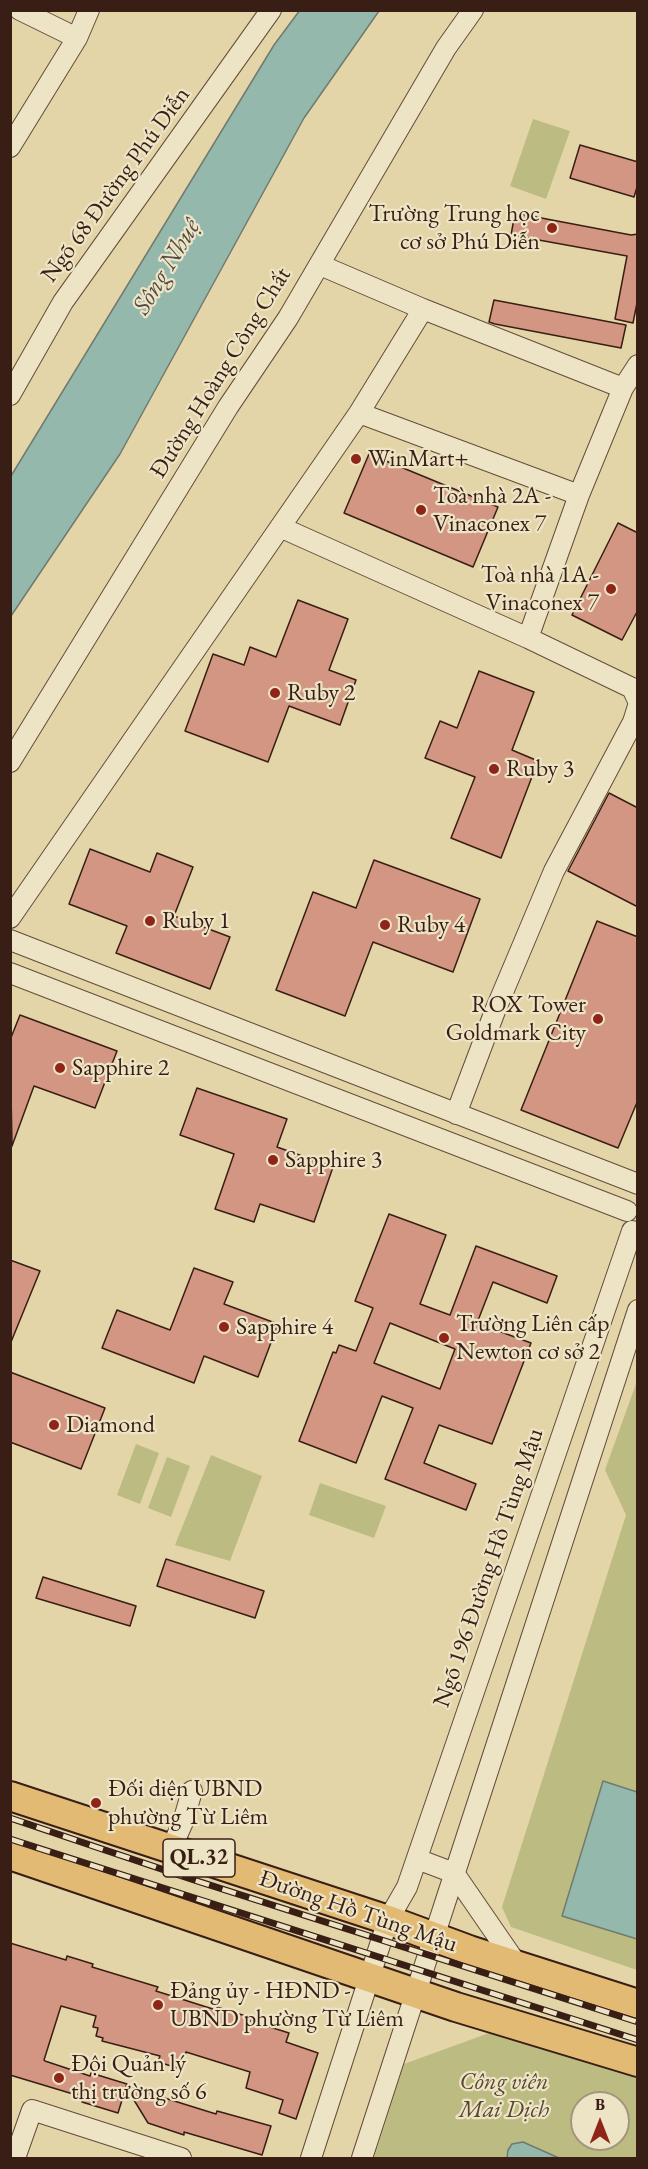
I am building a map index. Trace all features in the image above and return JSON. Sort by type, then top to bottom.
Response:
[{"type":"highway","name":"Đường Hồ Tùng Mậu","points":[[10,1796],[638,2004]]},
{"type":"highway","name":"QL.32","points":[[10,1855],[459,2008],[638,2062]]},
{"type":"street","points":[[20,10],[77,38]]},
{"type":"street","points":[[10,147],[77,38],[89,10]]},
{"type":"street","name":"Ngõ 68 Đường Phú Diễn","points":[[10,395],[63,302],[271,10]]},
{"type":"street","name":"Đường Hoàng Công Chất","points":[[10,762],[228,407],[288,318],[446,48],[473,10]]},
{"type":"street","points":[[320,265],[423,309],[624,388]]},
{"type":"street","points":[[10,918],[137,738],[359,413],[423,309]]},
{"type":"street","points":[[528,638],[579,495],[624,388],[638,365]]},
{"type":"street","points":[[359,413],[579,495]]},
{"type":"street","points":[[280,527],[528,638],[632,688],[638,700]]},
{"type":"street","points":[[456,1114],[495,1011],[554,871],[633,722],[638,706]]},
{"type":"street","points":[[10,940],[638,1186],[629,1199],[627,1211],[635,1231]]},
{"type":"street","points":[[10,973],[627,1211]]},
{"type":"street","points":[[168,1034],[177,1005]]},
{"type":"street","name":"Ngõ 196 Đường Hồ Tùng Mậu","points":[[311,2158],[388,1920],[407,1887],[635,1231]]},
{"type":"street","points":[[362,2158],[638,1310]]},
{"type":"street","points":[[171,1849],[183,1822],[192,1791]]},
{"type":"street","points":[[417,1859],[454,1873],[518,1966]]},
{"type":"street","points":[[15,2158],[32,2110],[181,2158]]},
{"type":"green space","points":[[533,119],[570,131],[546,199],[510,186]]},
{"type":"green space","points":[[637,1381],[637,1970],[511,1927],[502,1907],[626,1515],[605,1470]]},
{"type":"green space","points":[[136,1444],[159,1453],[140,1504],[117,1495]]},
{"type":"green space","points":[[211,1455],[262,1476],[230,1561],[175,1545]]},
{"type":"green space","points":[[167,1457],[190,1466],[171,1517],[148,1508]]},
{"type":"green space","points":[[320,1483],[386,1506],[374,1538],[309,1515]]},
{"type":"green space","name":"Công viên Mai Dịch","points":[[500,2029],[637,2071],[637,2158],[374,2158],[404,2064]]},
{"type":"water","name":"Sông Nhuệ","points":[[300,10],[379,11],[304,118],[120,454],[11,616],[11,476],[274,45]]},
{"type":"water","points":[[603,1781],[637,1792],[637,1939],[562,1916]]},
{"type":"water","points":[[523,2142],[559,2158],[507,2158],[512,2144]]},
{"type":"building","points":[[580,145],[638,162],[638,184],[634,197],[570,178]]},
{"type":"building","points":[[515,213],[631,235],[638,234],[638,298],[633,323],[615,319],[627,256],[511,235]]},
{"type":"building","points":[[494,300],[626,325],[621,348],[489,322]]},
{"type":"building","name":"Toà nhà 2A - Vinaconex 7","points":[[369,454],[498,507],[473,567],[344,513]]},
{"type":"building","name":"Toà nhà 1A - Vinaconex 7","points":[[618,523],[638,533],[638,610],[622,640],[572,615]]},
{"type":"building","name":"Ruby 2","points":[[298,600],[348,619],[329,670],[356,680],[340,725],[289,706],[268,762],[185,731],[213,654],[244,665],[250,647],[276,657]]},
{"type":"building","name":"Ruby 3","points":[[479,671],[534,692],[512,750],[538,761],[501,858],[451,838],[475,777],[425,758],[440,721],[457,728]]},
{"type":"building","points":[[609,793],[638,808],[638,907],[568,871]]},
{"type":"building","name":"Ruby 1","points":[[90,849],[150,872],[157,853],[193,867],[174,916],[230,937],[210,989],[116,953],[127,926],[69,904]]},
{"type":"building","name":"Ruby 4","points":[[374,860],[480,899],[453,972],[373,942],[345,1016],[276,990],[313,892],[356,908]]},
{"type":"building","name":"ROX Tower Goldmark City","points":[[597,921],[638,937],[638,1100],[618,1148],[521,1110]]},
{"type":"building","name":"Sapphire 2","points":[[20,1015],[117,1051],[95,1108],[34,1086],[12,1146],[10,1040]]},
{"type":"building","name":"Sapphire 3","points":[[197,1088],[287,1119],[277,1147],[333,1167],[314,1222],[260,1204],[254,1222],[215,1209],[234,1154],[180,1135]]},
{"type":"building","points":[[389,1214],[446,1235],[420,1304],[450,1315],[476,1246],[557,1276],[547,1303],[493,1282],[477,1323],[531,1343],[492,1444],[439,1425],[424,1463],[476,1484],[466,1510],[385,1479],[413,1408],[382,1396],[356,1463],[299,1441],[333,1352],[336,1353],[339,1345],[356,1351],[373,1308],[355,1301]],"holes":[[[390,1323],[455,1349],[440,1389],[374,1363]]]},
{"type":"building","points":[[10,1260],[40,1271],[11,1342],[10,1342]]},
{"type":"building","name":"Sapphire 4","points":[[194,1268],[233,1282],[224,1304],[278,1324],[258,1377],[204,1356],[194,1383],[102,1348],[117,1310],[170,1330]]},
{"type":"building","name":"Diamond","points":[[10,1372],[105,1408],[81,1469],[10,1442]]},
{"type":"building","points":[[166,1559],[264,1591],[255,1618],[157,1586]]},
{"type":"building","points":[[43,1577],[136,1606],[130,1626],[36,1598]]},
{"type":"building","points":[[10,1943],[66,1960],[67,1956],[93,1964],[92,1967],[158,1987],[156,1991],[216,2010],[217,2007],[252,2018],[251,2021],[289,2033],[286,2042],[318,2053],[296,2119],[279,2113],[283,2100],[246,2088],[250,2072],[186,2052],[181,2069],[158,2062],[160,2056],[102,2041],[103,2038],[96,2036],[98,2028],[93,2027],[96,2016],[61,2006],[45,2061],[90,2076],[91,2073],[127,2084],[126,2086],[216,2114],[217,2111],[271,2126],[262,2155],[184,2132],[184,2135],[148,2123],[126,2087],[118,2113],[82,2102],[83,2097],[10,2075]]},
{"type":"railway","points":[[10,1818],[191,1879],[638,2022]]},
{"type":"railway","points":[[10,1839],[638,2040]]},
{"type":"place","name":"Trường Trung học cơ sở Phú Diễn","points":[[552,228]]},
{"type":"place","name":"WinMart+","points":[[356,459]]},
{"type":"place","name":"Toà nhà 2A - Vinaconex 7","points":[[421,510]]},
{"type":"place","name":"Toà nhà 1A - Vinaconex 7","points":[[611,589]]},
{"type":"place","name":"Ruby 2","points":[[275,693]]},
{"type":"place","name":"Ruby 3","points":[[494,769]]},
{"type":"place","name":"Ruby 1","points":[[150,921]]},
{"type":"place","name":"Ruby 4","points":[[385,925]]},
{"type":"place","name":"ROX Tower Goldmark City","points":[[598,1019]]},
{"type":"place","name":"Sapphire 2","points":[[60,1068]]},
{"type":"place","name":"Sapphire 3","points":[[273,1160]]},
{"type":"place","name":"Sapphire 4","points":[[224,1327]]},
{"type":"place","name":"Trường Liên cấp Newton cơ sở 2","points":[[444,1338]]},
{"type":"place","name":"Diamond","points":[[54,1425]]},
{"type":"place","name":"Đối diện UBND phường Từ Liêm","points":[[96,1803]]},
{"type":"place","name":"Đảng ủy - HĐND - UBND phường Từ Liêm","points":[[158,2005]]},
{"type":"place","name":"Đội Quản lý thị trường số 6","points":[[59,2078]]}]
